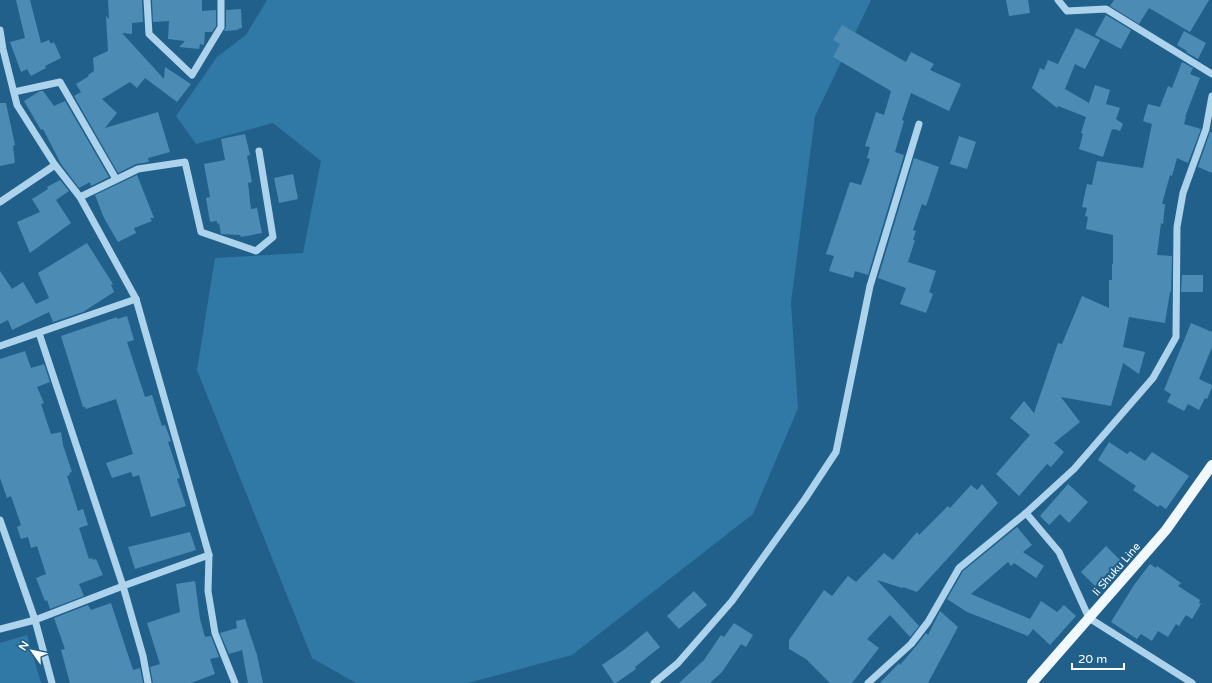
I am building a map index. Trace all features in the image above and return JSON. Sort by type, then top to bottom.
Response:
[{"type":"main road","name":"Ii Shuku Line","points":[[1032,683],[1166,530],[1212,465]]},
{"type":"street","points":[[147,0],[149,34],[192,75],[221,27],[220,0]]},
{"type":"street","points":[[1058,0],[1067,11],[1106,9],[1212,74]]},
{"type":"street","points":[[0,30],[3,49],[18,105],[55,165],[80,197],[136,300],[209,555],[208,591],[215,633],[235,683]]},
{"type":"street","points":[[14,92],[60,82],[116,179]]},
{"type":"street","points":[[868,683],[911,644],[928,622],[959,568],[1026,512],[1074,469],[1153,378],[1176,337],[1177,227],[1183,193],[1206,129],[1212,96]]},
{"type":"street","points":[[654,683],[678,663],[732,600],[805,499],[836,452],[870,286],[919,124]]},
{"type":"street","points":[[80,197],[138,169],[186,162],[201,232],[256,251],[273,237],[258,151]]},
{"type":"street","points":[[0,202],[55,165]]},
{"type":"street","points":[[0,346],[136,300]]},
{"type":"street","points":[[39,333],[123,586],[143,656],[148,683]]},
{"type":"street","points":[[1026,512],[1059,552],[1089,618],[1192,683]]},
{"type":"street","points":[[0,520],[36,620],[52,683]]},
{"type":"street","points":[[0,629],[36,620],[123,586],[209,555]]},
{"type":"shaded area","points":[[267,0],[871,0],[815,116],[791,303],[798,408],[753,514],[572,655],[468,683],[356,683],[312,658],[197,370],[215,258],[303,253],[321,161],[273,123],[196,144],[176,116],[217,57],[246,35]]},
{"type":"shaded area","points":[[27,635],[41,683],[0,683],[0,643]]},
{"type":"building","points":[[16,0],[30,0],[41,43],[49,40],[51,44],[54,42],[61,58],[45,66],[46,68],[31,76],[27,69],[21,72],[10,42],[25,38]]},
{"type":"building","points":[[108,0],[142,0],[143,22],[132,23],[132,34],[122,33],[164,79],[165,67],[191,84],[177,102],[145,78],[137,88],[130,82],[102,99],[117,113],[105,128],[158,112],[170,152],[148,158],[149,162],[136,164],[118,173],[74,96],[81,92],[76,84],[94,71],[93,58],[108,51],[106,16],[109,19]]},
{"type":"building","points":[[152,0],[202,0],[202,11],[216,10],[216,26],[212,32],[205,32],[204,45],[200,44],[199,49],[179,47],[185,41],[168,39],[169,21],[153,22]]},
{"type":"building","points":[[1006,0],[1028,0],[1030,13],[1009,16]]},
{"type":"building","points":[[1114,0],[1209,0],[1190,32],[1149,8],[1139,24],[1110,6]]},
{"type":"building","points":[[241,9],[242,28],[238,30],[224,31],[226,27],[226,10]]},
{"type":"building","points":[[1106,15],[1131,30],[1121,49],[1095,35]]},
{"type":"building","points":[[842,25],[906,62],[911,52],[934,64],[930,70],[961,84],[949,111],[911,93],[902,120],[904,121],[895,152],[904,155],[868,275],[855,271],[853,278],[829,271],[834,256],[826,254],[850,182],[861,185],[870,159],[867,158],[870,147],[865,146],[876,112],[884,115],[891,91],[833,57],[840,44],[833,40]]},
{"type":"building","points":[[1076,28],[1100,40],[1085,69],[1075,64],[1065,89],[1089,103],[1095,85],[1110,90],[1106,104],[1120,108],[1116,119],[1123,124],[1120,131],[1112,129],[1103,157],[1079,149],[1083,134],[1081,133],[1086,117],[1058,106],[1057,108],[1032,88],[1040,68],[1044,70],[1048,60],[1058,64]]},
{"type":"building","points":[[1184,31],[1206,43],[1198,59],[1177,45]]},
{"type":"building","points":[[1182,62],[1193,68],[1190,74],[1200,78],[1185,117],[1184,124],[1201,129],[1188,163],[1177,158],[1172,176],[1170,175],[1162,204],[1165,204],[1157,255],[1172,256],[1171,292],[1165,323],[1129,317],[1123,347],[1145,352],[1139,374],[1123,363],[1111,406],[1061,397],[1080,422],[1054,443],[1064,452],[1051,467],[1047,464],[1019,496],[996,474],[1030,435],[1010,418],[1024,401],[1034,413],[1058,343],[1062,344],[1082,296],[1109,308],[1109,280],[1112,280],[1113,264],[1113,235],[1086,229],[1088,217],[1085,216],[1087,208],[1082,207],[1087,184],[1092,185],[1097,161],[1143,168],[1152,124],[1143,121],[1148,104],[1160,107],[1168,86],[1172,88]]},
{"type":"building","points":[[40,91],[43,91],[54,106],[65,101],[109,177],[91,186],[90,182],[79,188],[61,164],[43,129],[41,130],[24,101]]},
{"type":"building","points":[[0,103],[6,103],[15,145],[13,146],[15,163],[0,166]]},
{"type":"building","points":[[1210,132],[1212,132],[1212,173],[1198,167]]},
{"type":"building","points":[[245,134],[250,155],[247,156],[252,182],[248,183],[251,209],[257,208],[262,233],[241,237],[240,235],[221,234],[219,223],[217,224],[217,221],[210,222],[206,198],[210,197],[204,164],[225,160],[221,139]]},
{"type":"building","points":[[959,136],[976,142],[967,169],[950,164]]},
{"type":"building","points":[[914,158],[939,167],[926,206],[922,204],[913,230],[916,231],[913,240],[915,240],[908,262],[936,271],[929,292],[933,294],[926,313],[900,304],[906,288],[878,278]]},
{"type":"building","points":[[293,174],[298,199],[279,203],[274,178]]},
{"type":"building","points":[[137,175],[154,218],[150,218],[152,221],[134,228],[136,233],[118,242],[104,218],[95,195]]},
{"type":"building","points":[[60,180],[69,191],[56,200],[71,223],[30,253],[17,222],[40,212],[32,199],[48,189],[47,187]]},
{"type":"building","points":[[87,243],[113,284],[111,285],[114,292],[83,312],[53,322],[49,312],[12,330],[8,320],[0,324],[0,271],[12,289],[23,282],[36,304],[49,298],[38,273]]},
{"type":"building","points":[[1182,275],[1203,275],[1203,292],[1181,292]]},
{"type":"building","points":[[127,316],[134,340],[127,342],[145,397],[152,395],[162,426],[165,425],[171,441],[168,442],[180,478],[177,479],[186,506],[151,517],[139,475],[133,477],[131,472],[112,478],[106,463],[133,454],[116,399],[86,409],[83,407],[61,336],[117,317],[117,319]]},
{"type":"building","points":[[1191,323],[1212,332],[1212,347],[1199,379],[1212,385],[1212,387],[1207,399],[1205,398],[1199,410],[1188,404],[1184,411],[1167,402],[1171,394],[1164,390]]},
{"type":"building","points":[[25,351],[31,368],[44,364],[50,382],[37,387],[44,403],[41,404],[51,434],[61,432],[63,445],[72,472],[67,476],[78,511],[83,509],[88,525],[79,528],[89,559],[96,559],[103,575],[79,584],[84,596],[50,609],[47,600],[45,601],[36,578],[46,574],[37,546],[31,548],[28,537],[21,539],[17,527],[21,525],[11,496],[7,498],[0,478],[0,359]]},
{"type":"building","points":[[1109,442],[1127,454],[1130,451],[1145,461],[1152,452],[1189,476],[1166,509],[1160,505],[1158,507],[1133,490],[1136,486],[1098,460]]},
{"type":"building","points":[[982,484],[998,503],[917,592],[877,580],[919,626],[910,637],[890,615],[867,639],[879,648],[852,683],[830,683],[806,659],[789,649],[789,640],[824,590],[832,596],[848,576],[856,582],[884,553],[893,560],[917,532],[919,535],[948,506],[950,508],[971,485],[977,490]]},
{"type":"building","points":[[1068,484],[1088,502],[1069,523],[1060,514],[1049,525],[1040,516]]},
{"type":"building","points":[[1017,527],[1032,545],[1023,552],[1044,566],[1036,578],[1014,563],[1011,566],[1008,562],[971,594],[1030,619],[1041,601],[1057,612],[1064,605],[1076,616],[1050,645],[1033,629],[1028,636],[967,612],[947,599],[963,571]]},
{"type":"building","points":[[190,532],[196,550],[135,569],[128,547]]},
{"type":"building","points":[[1106,546],[1120,560],[1095,586],[1081,572]]},
{"type":"building","points":[[1150,564],[1156,568],[1157,566],[1181,583],[1178,586],[1200,600],[1199,603],[1201,604],[1192,619],[1186,615],[1179,626],[1176,624],[1168,637],[1158,631],[1152,641],[1141,634],[1137,639],[1111,622],[1134,585]]},
{"type":"building","points":[[195,581],[200,619],[205,637],[211,636],[219,657],[210,659],[215,674],[191,683],[153,683],[150,667],[160,664],[147,623],[180,612],[176,584]]},
{"type":"building","points":[[694,591],[707,605],[679,629],[667,616]]},
{"type":"building","points":[[111,603],[133,670],[140,668],[143,683],[70,683],[61,650],[65,649],[54,618],[88,605],[91,610]]},
{"type":"building","points":[[940,611],[958,627],[928,683],[880,683],[899,663],[900,665],[926,633],[928,635]]},
{"type":"building","points":[[245,619],[257,655],[263,683],[248,683],[242,650],[229,654],[220,633],[237,628],[236,621]]},
{"type":"building","points":[[734,623],[753,635],[746,647],[741,644],[722,672],[710,683],[679,683],[704,660],[721,635],[724,637]]},
{"type":"building","points":[[647,631],[660,647],[635,667],[636,669],[614,683],[602,665]]}]
